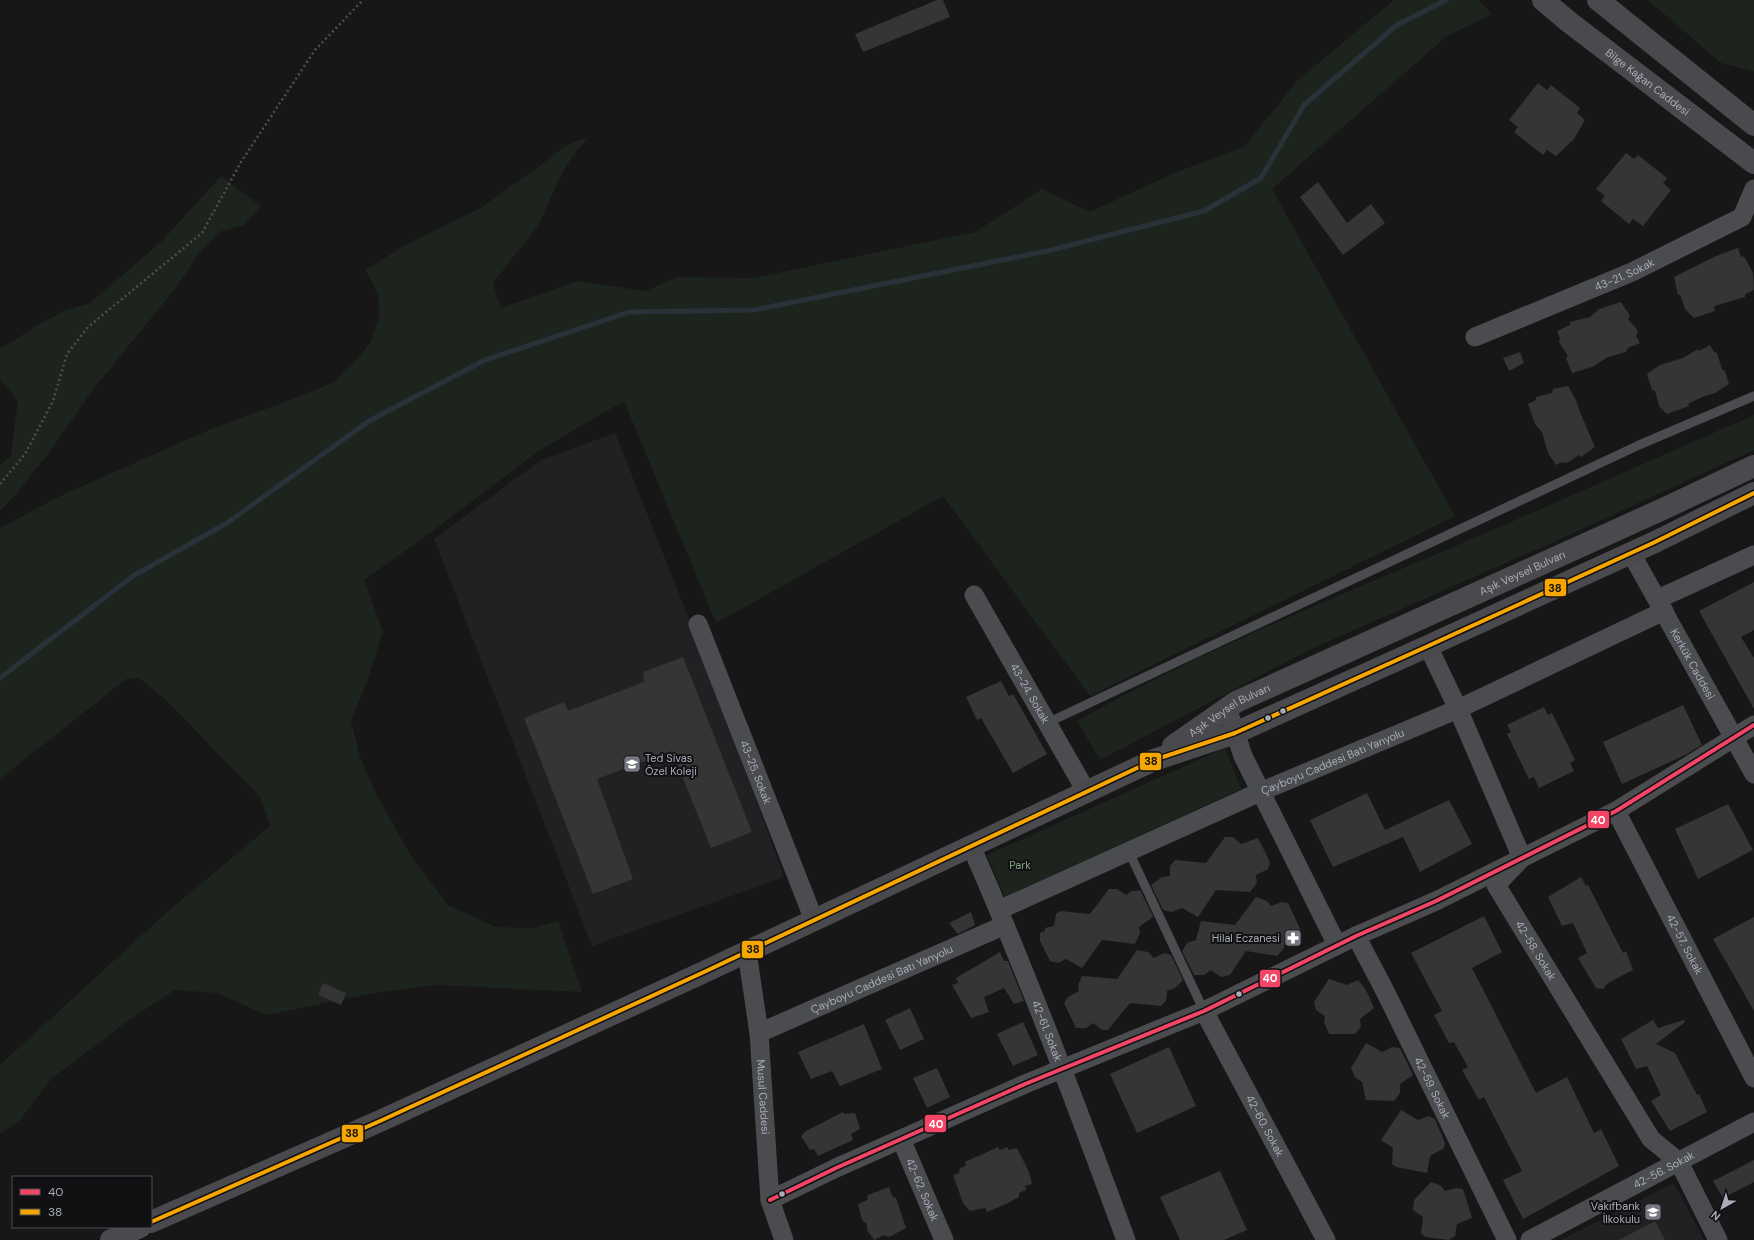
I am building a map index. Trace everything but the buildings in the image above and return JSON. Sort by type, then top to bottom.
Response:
[{"type":"street","name":"Bilge Kağan Caddesi","points":[[1543,0],[1569,22],[1754,162]]},
{"type":"street","points":[[1598,0],[1754,125]]},
{"type":"street","name":"43-21. Sokak","points":[[1475,337],[1632,272],[1742,217],[1754,189]]},
{"type":"street","name":"Aşık Veysel Bulvarı","points":[[1154,760],[1236,702],[1663,509],[1754,466]]},
{"type":"street","name":"Aşık Veysel Bulvarı","points":[[1154,760],[1236,733],[1631,553],[1754,493]]},
{"type":"street","name":"Kerkük Caddesi","points":[[1631,553],[1754,774]]},
{"type":"street","name":"Çayboyu Caddesi Batı Yanyolu","points":[[759,1033],[1002,918],[1129,852],[1260,792],[1458,709],[1661,605],[1754,555]]},
{"type":"street","name":"43-24. Sokak","points":[[974,595],[1086,792]]},
{"type":"street","name":"43-25. Sokak","points":[[698,624],[814,920]]},
{"type":"street","points":[[1428,646],[1458,709],[1522,858]]},
{"type":"street","points":[[1227,708],[1243,756],[1337,945]]},
{"type":"street","points":[[770,1200],[836,1168],[1025,1084],[1204,1011],[1337,945],[1436,901],[1616,811],[1734,736],[1754,725]]},
{"type":"street","points":[[152,1222],[387,1118],[747,952],[1154,760]]},
{"type":"street","name":"42-57. Sokak","points":[[1616,811],[1754,1078]]},
{"type":"street","name":"42-61. Sokak","points":[[971,846],[1063,1069],[1126,1240]]},
{"type":"street","name":"42-58. Sokak","points":[[1522,858],[1496,885],[1651,1139],[1678,1162],[1718,1240]]},
{"type":"street","name":"42-59. Sokak","points":[[1356,936],[1385,991],[1508,1240]]},
{"type":"street","name":"Musul Caddesi","points":[[747,952],[759,1033],[770,1200],[784,1240]]},
{"type":"street","name":"42-60. Sokak","points":[[1204,1011],[1326,1240]]},
{"type":"street","name":"42-56. Sokak","points":[[1530,1240],[1754,1122]]},
{"type":"street","name":"42-62. Sokak","points":[[900,1139],[944,1240]]},
{"type":"street","points":[[111,1240],[138,1228]]},
{"type":"lane","points":[[1047,723],[1639,445],[1754,396]]},
{"type":"lane","points":[[1129,852],[1204,1011]]},
{"type":"path","points":[[0,484],[25,454],[53,401],[67,354],[88,327],[202,233],[241,162],[315,50],[363,0]]},
{"type":"shaded area","name":"Ted Sivas Özel Koleji","points":[[615,433],[702,651],[784,877],[592,946],[434,539],[541,460]]},
{"type":"shaded area","name":"Vakıfbank İlkokulu","points":[[1674,1183],[1704,1240],[1561,1240]]},
{"type":"green space","points":[[1394,0],[1478,0],[1492,14],[1447,36],[1272,189],[1455,516],[1090,696],[943,496],[716,623],[624,401],[540,450],[426,536],[364,580],[383,632],[366,684],[351,721],[360,757],[377,796],[414,861],[448,905],[496,927],[533,928],[558,921],[582,992],[437,985],[380,992],[266,1015],[217,993],[175,990],[126,1022],[51,1079],[20,1120],[0,1134],[0,1065],[166,913],[270,826],[260,797],[165,699],[139,678],[126,679],[0,779],[0,528],[58,497],[211,429],[309,393],[334,382],[354,363],[370,343],[379,319],[378,293],[365,270],[409,243],[479,209],[565,146],[588,137],[572,157],[559,179],[539,224],[493,283],[501,308],[578,281],[645,291],[678,277],[753,278],[975,232],[1042,189],[1090,212],[1174,173],[1244,147],[1297,81]]},
{"type":"green space","points":[[1648,0],[1754,0],[1754,71],[1721,63]]},
{"type":"green space","points":[[221,176],[261,206],[244,225],[219,232],[201,251],[174,290],[92,391],[48,454],[16,494],[0,511],[0,465],[11,456],[18,400],[0,380],[0,349],[41,323],[66,310],[90,303],[162,241]]},
{"type":"green space","points":[[1754,415],[1754,450],[1560,539],[1311,649],[1100,760],[1077,721],[1165,674],[1256,632]]},
{"type":"green space","name":"Park","points":[[1225,748],[1241,789],[1005,897],[987,855]]},
{"type":"waterway","points":[[0,678],[133,576],[227,523],[369,421],[485,360],[629,312],[754,310],[1047,251],[1204,211],[1261,178],[1304,105],[1397,25],[1446,0]]},
{"type":"transit line","name":"38","points":[[152,1222],[380,1121],[704,972],[1154,760],[1235,733],[1655,542],[1754,493]]},
{"type":"transit line","name":"40","points":[[770,1200],[836,1168],[1025,1084],[1204,1011],[1356,936],[1436,901],[1616,811],[1754,725]]},
{"type":"place","name":"Ted Sivas Özel Koleji","points":[[632,764]]},
{"type":"place","name":"Hilal Eczanesi","points":[[1293,938]]},
{"type":"place","name":"Vakıfbank İlkokulu","points":[[1653,1212]]}]
